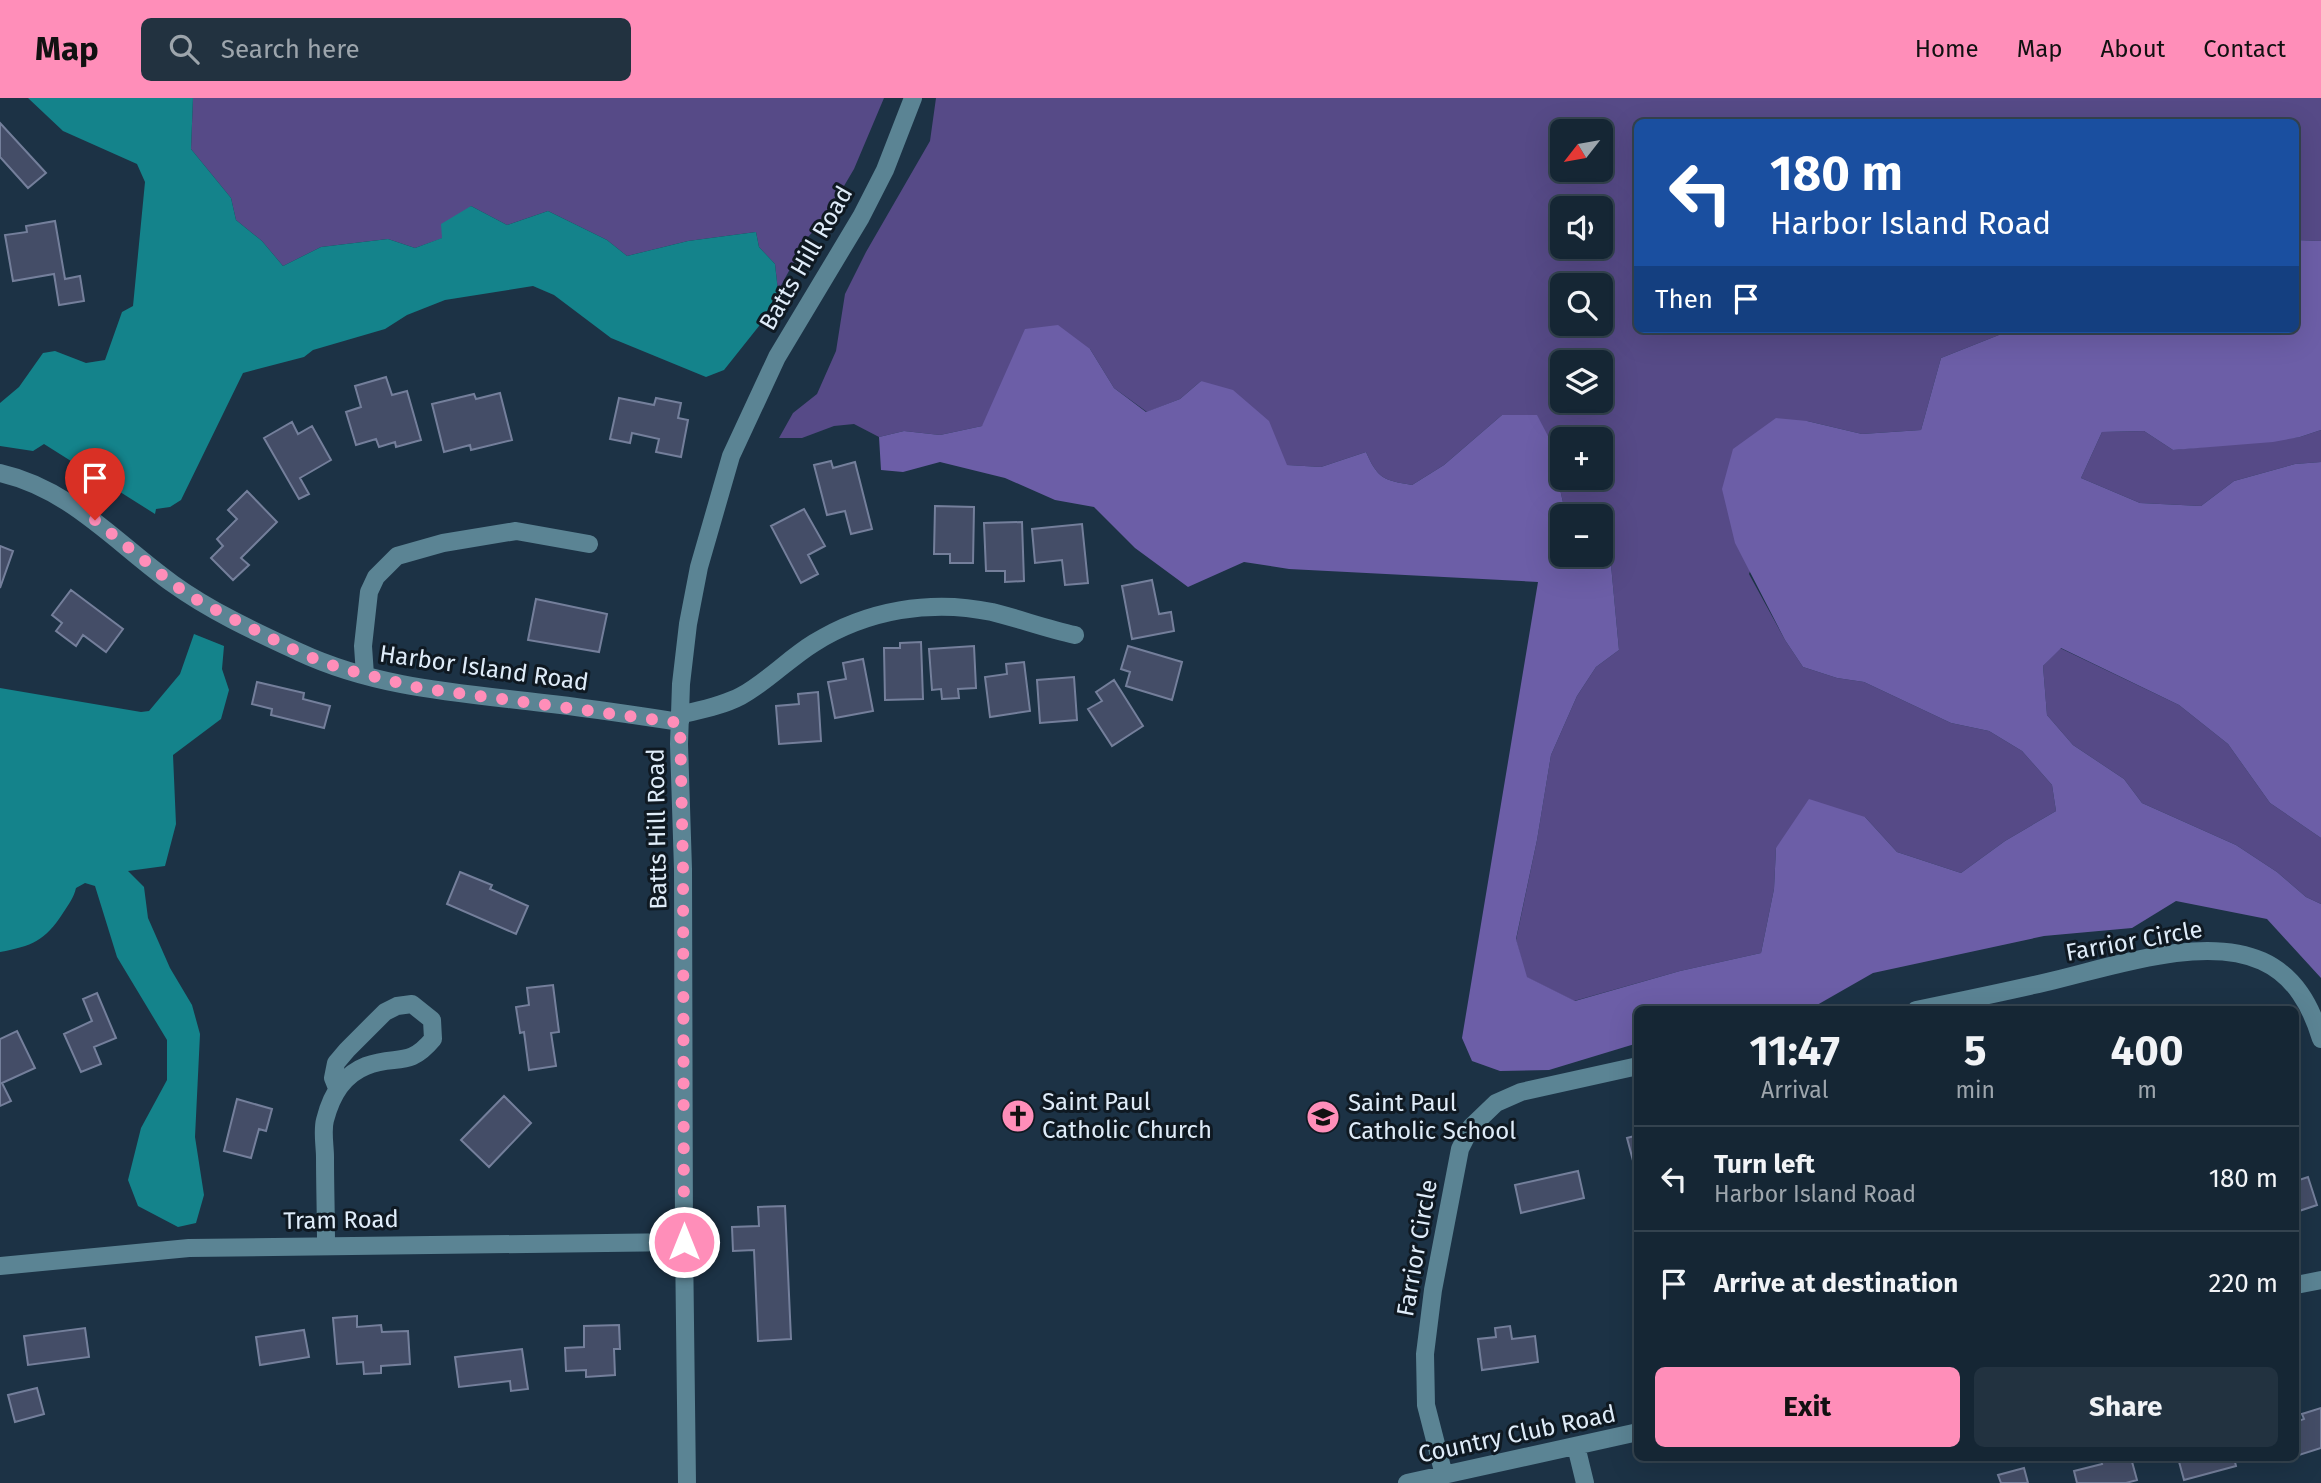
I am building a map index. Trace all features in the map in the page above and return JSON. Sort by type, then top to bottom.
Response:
[{"type":"street","name":"Batts Hill Road","points":[[687,1483],[680,719],[688,624],[699,567],[731,456],[777,357],[861,217],[884,170],[913,98]]},
{"type":"street","name":"Harbor Island Road","points":[[0,473],[36,485],[67,501],[173,584],[225,616],[302,654],[365,676],[420,688],[680,719]]},
{"type":"street","points":[[365,676],[363,646],[369,592],[376,577],[397,556],[443,543],[516,531],[589,544]]},
{"type":"street","points":[[680,719],[739,697],[820,639],[853,621],[873,615],[916,608],[969,609],[1075,635]]},
{"type":"street","name":"Farrior Circle","points":[[1934,1006],[2140,961],[2181,953],[2215,951],[2240,954],[2278,970],[2292,982],[2309,1005],[2321,1039]]},
{"type":"street","points":[[326,1244],[324,1121],[337,1088],[350,1074],[367,1066],[385,1061],[404,1061],[421,1053],[433,1039],[432,1020],[412,1004],[397,1006],[384,1012],[336,1063],[333,1078],[337,1088]]},
{"type":"street","name":"Farrior Circle","points":[[1444,1475],[1426,1405],[1425,1354],[1433,1290],[1460,1149],[1471,1127],[1496,1103],[1521,1092],[1634,1067]]},
{"type":"street","name":"Tram Road","points":[[0,1266],[172,1249],[326,1244],[468,1246],[684,1242]]},
{"type":"street","points":[[2299,1284],[2321,1280]]},
{"type":"street","name":"Country Club Road","points":[[1408,1483],[1634,1433]]},
{"type":"street","points":[[1576,1446],[1585,1483]]},
{"type":"shaded area","points":[[28,98],[193,98],[191,149],[231,198],[236,220],[262,241],[283,266],[321,247],[388,239],[415,248],[442,238],[441,224],[471,206],[507,225],[548,211],[607,240],[627,256],[688,241],[756,232],[759,247],[775,264],[778,291],[759,326],[724,370],[706,377],[611,338],[554,295],[533,286],[445,300],[407,315],[385,329],[313,350],[304,357],[243,373],[181,500],[170,507],[156,509],[155,514],[44,444],[33,451],[0,446],[0,403],[19,387],[43,353],[55,351],[86,363],[105,360],[122,312],[133,306],[145,182],[137,164],[63,131]]},
{"type":"shaded area","points":[[193,98],[884,98],[854,169],[824,220],[807,238],[778,291],[775,264],[759,247],[756,232],[688,241],[627,256],[607,240],[548,211],[507,225],[471,206],[443,238],[415,248],[388,239],[321,247],[283,266],[262,241],[236,220],[231,198],[191,149]]},
{"type":"shaded area","points":[[936,98],[2321,98],[2321,241],[2299,240],[2299,119],[1634,119],[1634,333],[2004,333],[1941,358],[1921,430],[1862,434],[1807,421],[1749,574],[1803,667],[1837,678],[1864,682],[1951,723],[1989,731],[2022,751],[2052,785],[2056,811],[2005,841],[1961,873],[1897,852],[1865,817],[1776,848],[1774,889],[1761,953],[1680,971],[1574,1001],[1526,977],[1516,940],[1551,755],[1577,696],[1596,667],[1619,650],[1611,567],[1613,504],[1563,504],[1560,490],[1613,490],[1613,427],[1550,427],[1550,445],[1548,436],[1502,415],[1444,465],[1412,485],[1383,477],[1374,468],[1366,452],[1321,467],[1286,465],[1280,452],[1201,381],[1180,399],[1147,412],[1114,388],[1090,349],[982,426],[940,435],[904,431],[879,437],[854,424],[834,426],[802,438],[779,438],[793,413],[817,394],[836,351],[845,294],[930,141]]},
{"type":"shaded area","points":[[2299,240],[2321,241],[2321,430],[2273,442],[2173,450],[2144,431],[2102,432],[2081,478],[2140,503],[2201,506],[2234,481],[2295,464],[2321,462],[2321,838],[2270,803],[2228,744],[2179,705],[2061,648],[2043,666],[2047,715],[2073,745],[2124,779],[2142,803],[2236,845],[2277,872],[2306,897],[2321,904],[2321,978],[2267,919],[2176,901],[2132,928],[2044,936],[1873,973],[1815,1006],[1634,1006],[1634,1044],[1549,1070],[1500,1071],[1472,1061],[1462,1038],[1538,582],[1289,569],[1244,562],[1188,587],[1135,548],[1094,507],[1055,500],[1005,478],[940,462],[903,472],[881,470],[879,437],[904,431],[940,435],[982,426],[1025,329],[1058,325],[1090,349],[1114,388],[1146,412],[1180,399],[1201,381],[1233,390],[1269,421],[1287,465],[1321,467],[1366,452],[1374,468],[1383,477],[1412,485],[1444,465],[1502,415],[1537,415],[1550,445],[1550,490],[1560,490],[1563,504],[1550,504],[1550,567],[1611,567],[1619,650],[1596,667],[1577,696],[1551,755],[1537,840],[1516,939],[1527,977],[1575,1001],[1680,971],[1761,953],[1774,889],[1776,848],[1809,799],[1865,817],[1897,852],[1961,873],[2005,841],[2056,811],[2052,785],[2022,751],[1989,731],[1951,723],[1864,682],[1837,678],[1803,667],[1785,640],[1735,543],[1722,489],[1733,449],[1776,418],[1807,421],[1862,434],[1921,430],[1941,358],[2004,333],[2299,333]]},
{"type":"shaded area","points":[[2321,430],[2321,462],[2295,464],[2234,481],[2201,506],[2140,503],[2081,478],[2102,432],[2144,431],[2173,450],[2300,437]]},
{"type":"shaded area","points":[[194,634],[224,646],[222,669],[229,690],[221,719],[173,755],[176,824],[165,866],[128,871],[144,887],[148,918],[170,968],[192,1005],[200,1034],[195,1137],[204,1195],[196,1223],[178,1227],[138,1206],[128,1180],[141,1128],[167,1080],[167,1040],[117,957],[95,886],[85,883],[76,888],[63,913],[37,941],[0,952],[0,688],[141,712],[149,711],[180,674]]},
{"type":"shaded area","points":[[2060,648],[2179,705],[2228,744],[2270,803],[2321,838],[2321,904],[2306,897],[2277,872],[2236,845],[2142,803],[2124,779],[2073,745],[2047,715],[2043,666]]},
{"type":"building","points":[[0,123],[46,173],[28,188],[0,157]]},
{"type":"building","points":[[55,221],[65,279],[80,276],[84,301],[59,305],[54,274],[13,281],[5,235],[27,232],[26,226]]},
{"type":"building","points":[[386,377],[392,395],[407,391],[421,440],[396,447],[395,442],[379,447],[376,439],[356,445],[346,412],[361,407],[355,386]]},
{"type":"building","points":[[500,393],[512,440],[471,450],[470,445],[444,452],[432,404],[474,394],[476,399]]},
{"type":"building","points":[[619,398],[654,405],[656,398],[681,403],[678,418],[688,420],[681,457],[656,452],[659,439],[632,433],[630,443],[610,439]]},
{"type":"building","points":[[292,422],[298,434],[312,426],[331,460],[300,478],[309,494],[299,499],[264,438]]},
{"type":"building","points":[[831,461],[833,468],[855,462],[872,529],[851,534],[845,511],[827,515],[814,465]]},
{"type":"building","points":[[247,491],[277,522],[241,558],[249,565],[233,580],[211,558],[223,546],[217,539],[237,519],[228,510]]},
{"type":"building","points":[[935,506],[974,507],[973,563],[950,563],[950,554],[934,554]]},
{"type":"building","points":[[804,509],[825,546],[808,555],[818,574],[801,583],[771,526]]},
{"type":"building","points":[[1022,522],[1024,581],[1005,582],[1005,571],[986,571],[984,523]]},
{"type":"building","points":[[1082,524],[1088,583],[1065,585],[1062,560],[1035,563],[1032,529]]},
{"type":"building","points":[[0,546],[13,551],[0,588]]},
{"type":"building","points":[[1152,580],[1159,614],[1171,612],[1174,631],[1132,639],[1122,586]]},
{"type":"building","points":[[71,590],[123,629],[106,652],[83,635],[76,646],[56,631],[62,623],[52,615]]},
{"type":"building","points":[[536,599],[607,614],[599,652],[528,640]]},
{"type":"building","points":[[921,642],[923,699],[885,700],[884,648],[900,648],[900,643]]},
{"type":"building","points":[[974,646],[976,688],[958,689],[959,698],[942,699],[941,689],[932,690],[929,649]]},
{"type":"building","points":[[1128,646],[1182,662],[1172,700],[1126,686],[1130,672],[1121,669]]},
{"type":"building","points":[[863,659],[873,711],[835,718],[828,682],[846,679],[843,663]]},
{"type":"building","points":[[1024,662],[1030,711],[990,717],[985,677],[1007,674],[1006,664]]},
{"type":"building","points":[[1074,677],[1077,720],[1040,723],[1037,680]]},
{"type":"building","points":[[1114,680],[1143,726],[1112,746],[1088,709],[1102,701],[1096,692]]},
{"type":"building","points":[[257,682],[304,693],[303,699],[330,706],[324,728],[271,715],[272,709],[252,704]]},
{"type":"building","points":[[818,692],[821,741],[779,744],[776,706],[799,704],[798,694]]},
{"type":"building","points":[[460,872],[492,885],[490,889],[528,906],[516,934],[447,904]]},
{"type":"building","points":[[553,985],[559,1032],[551,1033],[556,1066],[529,1070],[524,1032],[520,1033],[516,1007],[529,1005],[527,988]]},
{"type":"building","points":[[97,993],[116,1038],[94,1047],[101,1064],[81,1072],[64,1034],[92,1021],[83,999]]},
{"type":"building","points":[[17,1031],[35,1068],[2,1083],[11,1101],[0,1106],[0,1039]]},
{"type":"building","points":[[504,1096],[531,1123],[489,1167],[461,1140]]},
{"type":"building","points":[[237,1099],[272,1109],[266,1131],[259,1129],[251,1158],[224,1151]]},
{"type":"building","points":[[1634,1136],[1634,1164],[1627,1138]]},
{"type":"building","points":[[1578,1171],[1584,1198],[1521,1213],[1515,1185]]},
{"type":"building","points":[[2308,1177],[2317,1205],[2299,1211],[2299,1180]]},
{"type":"building","points":[[785,1206],[791,1339],[758,1341],[754,1250],[733,1251],[732,1227],[759,1226],[758,1207]]},
{"type":"building","points":[[357,1316],[357,1327],[381,1325],[382,1332],[408,1331],[410,1364],[381,1366],[381,1373],[364,1374],[363,1362],[337,1364],[333,1318]]},
{"type":"building","points":[[619,1325],[620,1349],[614,1349],[615,1375],[586,1377],[586,1370],[566,1371],[565,1348],[584,1347],[584,1326]]},
{"type":"building","points":[[1510,1326],[1512,1339],[1535,1336],[1538,1362],[1482,1370],[1478,1339],[1496,1337],[1495,1328]]},
{"type":"building","points":[[85,1328],[89,1357],[28,1365],[24,1336]]},
{"type":"building","points":[[304,1330],[309,1357],[260,1365],[256,1337]]},
{"type":"building","points":[[522,1349],[528,1389],[511,1391],[510,1381],[459,1387],[455,1357]]},
{"type":"building","points":[[37,1388],[44,1414],[15,1422],[8,1395]]},
{"type":"building","points":[[2321,1408],[2321,1448],[2299,1455],[2299,1421],[2304,1419],[2302,1414]]},
{"type":"building","points":[[2101,1461],[2132,1461],[2137,1480],[2126,1483],[2077,1483],[2074,1471],[2102,1464]]},
{"type":"building","points":[[2179,1461],[2235,1461],[2236,1466],[2184,1480]]},
{"type":"building","points":[[2024,1468],[2028,1483],[2001,1483],[1998,1475]]},
{"type":"place","name":"Saint Paul Catholic Church","points":[[1018,1116]]},
{"type":"place","name":"Saint Paul Catholic School","points":[[1323,1117]]},
{"type":"route","points":[[95,520],[173,584],[202,603],[302,654],[340,668],[379,680],[420,688],[542,702],[680,723],[684,1242]]}]
